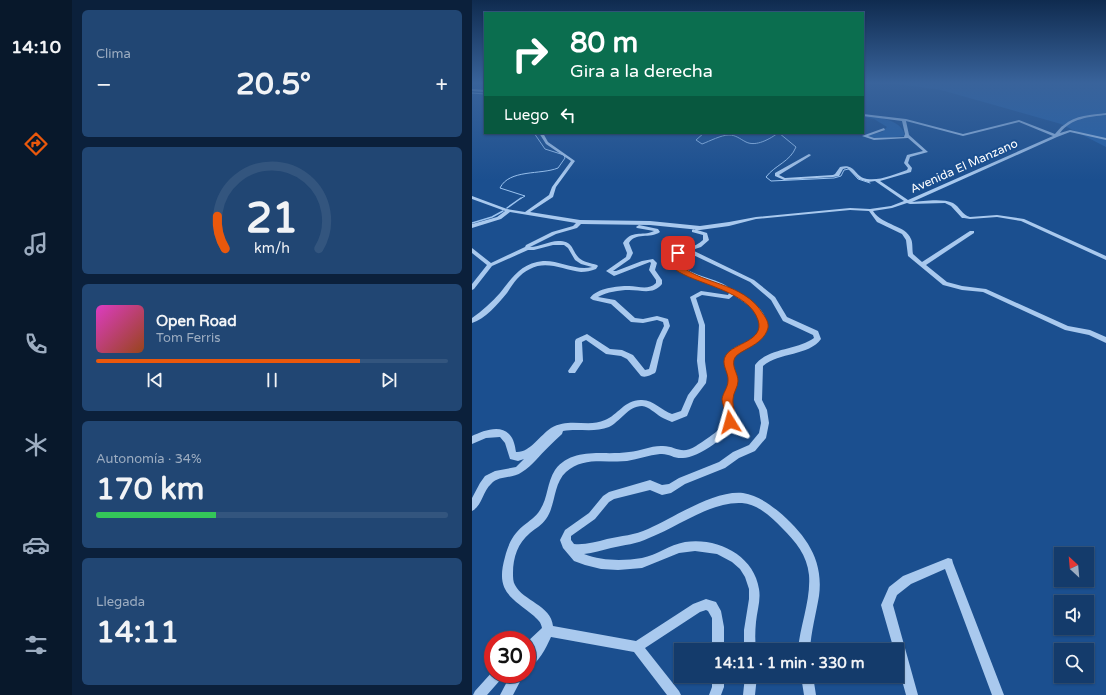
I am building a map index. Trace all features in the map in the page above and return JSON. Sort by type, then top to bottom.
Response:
[{"type":"street","points":[[865,115],[876,120]]},
{"type":"street","points":[[867,115],[904,120],[963,135],[1019,121],[1056,136],[1067,131],[1106,139]]},
{"type":"street","name":"Avenida El Manzano","points":[[666,224],[710,228],[756,218],[850,209],[870,210],[892,207],[907,202],[1056,136],[1064,126],[1083,117],[1095,115]]},
{"type":"street","points":[[809,155],[776,174],[776,176],[784,179],[832,176],[838,175],[841,168],[847,167],[851,168],[860,178],[868,181],[909,171],[911,170],[906,163],[908,156],[926,152],[907,136],[904,120]]},
{"type":"street","points":[[1064,126],[1074,132]]},
{"type":"street","points":[[884,129],[864,136],[874,139],[899,139],[907,136]]},
{"type":"street","points":[[526,213],[551,196],[554,187],[573,161],[547,143],[542,134]]},
{"type":"street","points":[[1097,136],[1106,134]]},
{"type":"street","points":[[876,180],[907,202],[913,204],[950,203],[964,217],[970,218],[997,216],[1022,220],[1106,258]]},
{"type":"street","points":[[472,197],[510,210],[580,222],[666,224],[703,233],[706,235],[706,240],[703,243],[676,255],[672,259],[680,270],[733,291],[758,309],[764,324],[762,332],[756,339],[746,347],[734,352],[729,357],[728,363],[733,381],[727,399],[731,418],[728,425],[698,449],[690,454],[681,455],[672,449],[662,448],[630,457],[603,455],[585,457],[568,464],[555,479],[544,513],[515,541],[507,572],[510,587],[516,595],[546,621],[547,631],[543,643],[536,652]]},
{"type":"street","points":[[472,226],[499,218],[510,210]]},
{"type":"street","points":[[870,210],[875,219],[904,232],[908,237],[910,255],[945,284],[952,287],[984,290],[1067,328],[1090,333],[1106,340]]},
{"type":"street","points":[[472,288],[490,265],[554,233],[575,227],[580,222]]},
{"type":"street","points":[[572,370],[579,361],[578,341],[586,337],[608,352],[626,355],[643,374],[650,374],[653,370],[660,340],[667,326],[666,321],[660,318],[633,320],[613,302],[593,298],[593,295],[596,294],[624,288],[651,290],[658,286],[660,282],[652,270],[654,263],[651,260],[614,274],[609,271],[628,258],[630,252],[626,243],[629,238],[639,234],[654,234],[656,231],[646,228],[608,226],[601,223]]},
{"type":"street","points":[[922,266],[972,232]]},
{"type":"street","points":[[472,321],[482,315],[504,293],[519,272],[530,266],[551,262],[584,270],[595,268],[576,258],[570,247],[564,243],[554,242],[531,249],[526,248]]},
{"type":"street","points":[[472,250],[490,265]]},
{"type":"street","points":[[687,250],[752,281],[773,299],[785,318],[816,333],[818,340],[803,348],[768,359],[759,365],[758,400],[763,410],[765,423],[762,435],[752,448],[736,455],[722,465],[682,481],[671,488],[662,490],[650,485],[609,496],[592,516],[568,533],[565,540],[577,556],[591,561],[621,564],[642,563],[675,550],[692,546],[708,547],[737,558],[747,569],[754,588],[755,602],[750,621],[750,643]]},
{"type":"street","points":[[472,281],[481,276]]},
{"type":"street","points":[[472,440],[488,434],[501,434],[509,440],[512,454],[518,457],[528,453],[550,433],[565,426],[604,424],[613,420],[628,407],[637,404],[650,405],[669,418],[681,416],[686,411],[691,397],[700,387],[702,380],[702,325],[692,297],[701,293],[729,297],[732,295],[733,291]]},
{"type":"street","points":[[472,506],[488,480],[493,476],[520,469],[565,426]]},
{"type":"street","points":[[570,548],[589,548],[647,535],[717,502],[743,498],[755,501],[777,516],[803,542],[810,557],[814,574],[814,591],[805,643]]},
{"type":"street","points":[[912,695],[887,605],[893,591],[907,580],[948,563],[998,695]]},
{"type":"street","points":[[637,647],[696,608],[704,605],[712,607],[717,614],[718,643]]},
{"type":"street","points":[[547,631],[637,647],[675,695]]},
{"type":"street","points":[[536,641],[547,631]]},
{"type":"street","points":[[479,695],[490,683]]},
{"type":"street","points":[[506,695],[513,683]]},
{"type":"street","points":[[715,695],[718,683]]},
{"type":"street","points":[[749,695],[750,683]]},
{"type":"street","points":[[808,683],[810,695]]},
{"type":"shaded area","points":[[864,115],[882,118],[894,122],[903,130],[905,136],[874,139],[865,136],[882,132],[887,127],[874,119],[864,117]]},
{"type":"shaded area","points":[[1031,115],[1106,115],[1106,147],[1061,124]]},
{"type":"waterway","points":[[520,199],[525,196],[500,188],[504,182],[518,175],[558,168],[565,158],[564,155],[545,149],[535,134]]},
{"type":"waterway","points":[[703,134],[696,140],[702,144],[726,135],[736,136],[746,142],[754,144],[767,140],[776,134]]},
{"type":"waterway","points":[[780,134],[796,147],[790,156],[766,177],[771,181],[834,178],[841,176],[844,170],[849,169],[858,179],[870,183]]},
{"type":"waterway","points":[[507,208],[521,198]]},
{"type":"waterway","points":[[472,223],[492,217],[503,211]]},
{"type":"route","points":[[678,253],[674,256],[672,261],[685,274],[703,278],[733,291],[755,306],[762,316],[764,324],[760,336],[746,347],[731,354],[728,360],[733,376],[732,388],[727,399],[731,414],[730,422]]}]
